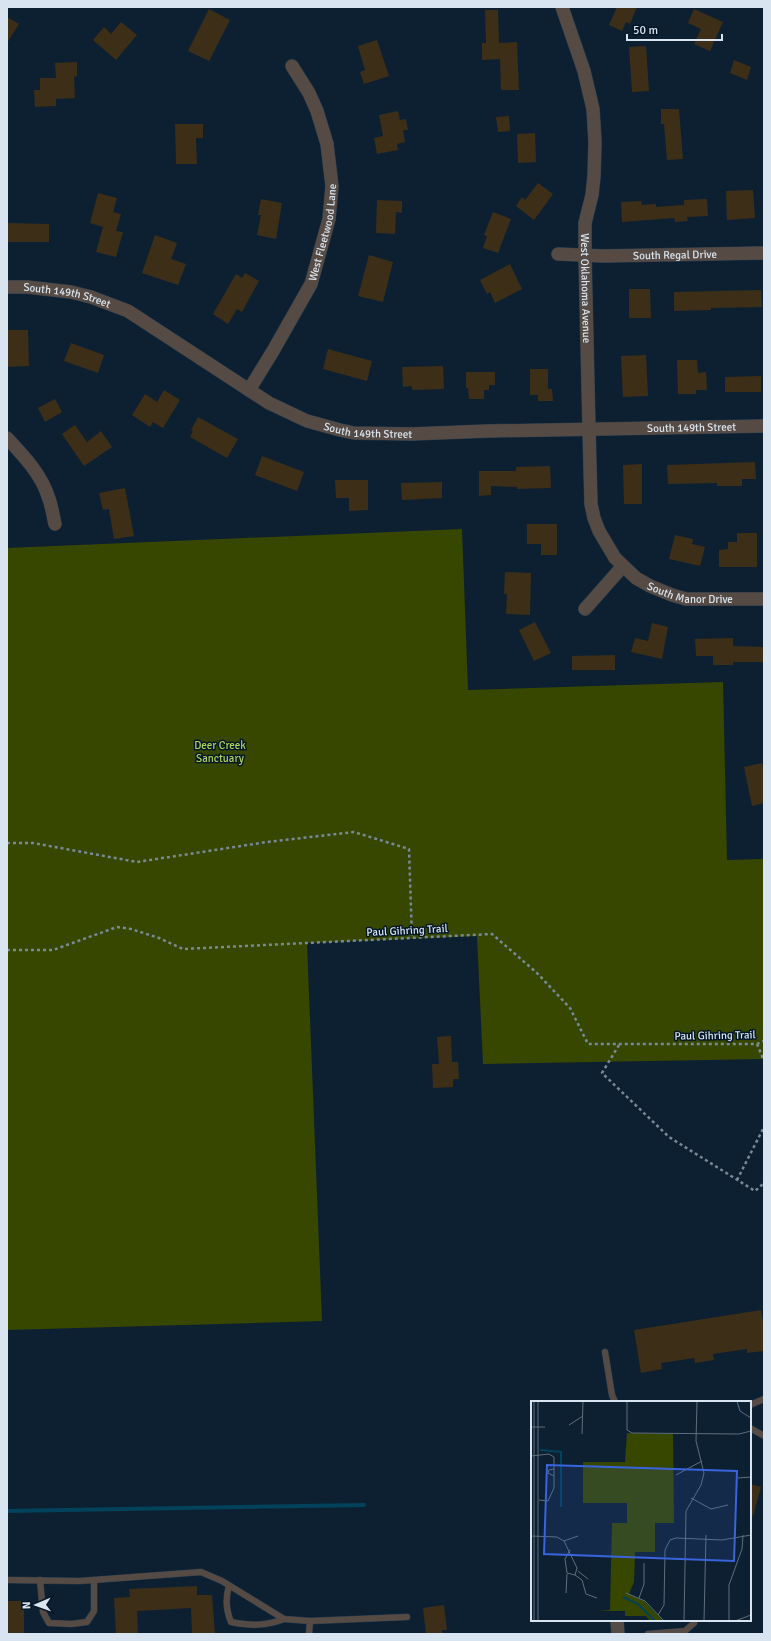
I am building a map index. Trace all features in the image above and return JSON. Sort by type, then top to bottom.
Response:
[{"type":"street","name":"West Oklahoma Avenue","points":[[562,7],[584,71],[592,110],[594,142],[594,176],[592,195],[585,223],[591,504],[594,518],[607,545],[615,558],[623,566]]},
{"type":"street","name":"West Fleetwood Lane","points":[[249,390],[289,325],[311,284],[329,218],[332,186],[327,144],[317,111],[309,93],[292,66]]},
{"type":"street","name":"South Regal Drive","points":[[558,254],[585,255],[764,252]]},
{"type":"street","name":"South 149th Street","points":[[7,287],[27,287],[71,292],[91,297],[128,311],[269,403],[307,421],[354,433],[411,434],[764,426]]},
{"type":"street","points":[[7,438],[33,467],[42,481],[49,498],[55,524]]},
{"type":"street","name":"South Manor Drive","points":[[623,566],[636,578],[650,586],[686,599],[764,599]]},
{"type":"street","points":[[585,609],[623,566]]},
{"type":"street","points":[[617,1621],[618,1634]]},
{"type":"lane","points":[[605,1352],[612,1395],[615,1401]]},
{"type":"lane","points":[[751,1405],[764,1399]]},
{"type":"lane","points":[[751,1429],[764,1436]]},
{"type":"lane","points":[[7,1580],[94,1580],[201,1572],[229,1586],[284,1619]]},
{"type":"lane","points":[[40,1580],[43,1612],[49,1623],[71,1624],[87,1622],[94,1611],[94,1580]]},
{"type":"lane","points":[[229,1586],[227,1594],[227,1612],[232,1622],[250,1626],[271,1624],[284,1619],[310,1621],[407,1617]]},
{"type":"lane","points":[[309,1634],[310,1621]]},
{"type":"lane","points":[[648,1634],[685,1631],[694,1623]]},
{"type":"path","points":[[7,843],[33,843],[137,862],[267,842],[354,832],[409,849],[412,938]]},
{"type":"path","name":"Paul Gihring Trail","points":[[7,950],[53,950],[117,927],[131,928],[159,938],[182,949],[492,934],[537,973],[570,1008],[588,1044],[757,1044],[764,1041]]},
{"type":"path","points":[[619,1044],[602,1073],[669,1137],[755,1191],[764,1183]]},
{"type":"path","points":[[757,1044],[764,1061]]},
{"type":"path","points":[[737,1180],[764,1127]]},
{"type":"green space","name":"Deer Creek Sanctuary","points":[[462,529],[468,690],[723,682],[727,860],[764,859],[764,1059],[483,1064],[477,936],[307,943],[322,1321],[7,1330],[7,548]]},
{"type":"building","points":[[617,7],[637,7],[630,24],[626,22],[622,31],[609,25]]},
{"type":"building","points":[[209,9],[230,20],[209,61],[188,51]]},
{"type":"building","points":[[694,9],[723,22],[710,51],[694,44],[701,29],[688,23]]},
{"type":"building","points":[[485,10],[498,10],[499,43],[517,42],[519,90],[501,90],[500,59],[482,60],[482,43],[486,43]]},
{"type":"building","points":[[7,17],[19,24],[7,43]]},
{"type":"building","points":[[121,22],[137,35],[116,60],[93,40],[104,27],[111,34]]},
{"type":"building","points":[[377,40],[389,76],[364,84],[360,72],[365,70],[358,46]]},
{"type":"building","points":[[646,46],[649,91],[632,92],[629,47]]},
{"type":"building","points":[[734,60],[751,67],[747,80],[730,73]]},
{"type":"building","points":[[77,62],[77,76],[74,77],[75,98],[56,99],[56,106],[35,107],[34,90],[40,90],[40,78],[56,78],[55,63]]},
{"type":"building","points":[[661,109],[679,109],[683,159],[667,160],[664,124],[661,124]]},
{"type":"building","points":[[398,111],[400,120],[406,119],[408,130],[403,130],[405,142],[397,144],[398,150],[377,154],[374,138],[383,136],[379,115]]},
{"type":"building","points":[[509,116],[510,131],[498,132],[496,117]]},
{"type":"building","points":[[175,124],[203,124],[203,138],[196,138],[197,164],[176,164]]},
{"type":"building","points":[[535,133],[536,162],[518,163],[517,134]]},
{"type":"building","points":[[538,183],[553,194],[534,220],[516,206],[522,197],[525,200]]},
{"type":"building","points":[[753,190],[755,218],[727,220],[726,191]]},
{"type":"building","points":[[98,193],[117,198],[113,212],[121,214],[116,231],[123,232],[116,257],[96,252],[103,227],[90,223]]},
{"type":"building","points":[[261,199],[282,203],[276,239],[257,235],[261,215],[258,215]]},
{"type":"building","points":[[707,199],[708,216],[687,217],[688,221],[675,222],[674,218],[622,222],[621,202],[641,201],[642,205],[656,204],[656,207],[684,205],[684,200]]},
{"type":"building","points":[[377,200],[402,201],[402,213],[396,212],[395,234],[376,233]]},
{"type":"building","points":[[493,212],[511,219],[498,253],[483,248],[487,236],[484,235]]},
{"type":"building","points":[[7,223],[49,224],[49,242],[7,242]]},
{"type":"building","points":[[155,235],[177,243],[171,259],[186,264],[178,285],[142,273]]},
{"type":"building","points":[[369,255],[393,262],[383,302],[358,296]]},
{"type":"building","points":[[510,264],[522,289],[495,303],[490,292],[487,294],[480,280]]},
{"type":"building","points":[[245,273],[259,281],[242,312],[237,309],[228,324],[213,314],[236,274],[242,278]]},
{"type":"building","points":[[629,289],[650,289],[651,318],[629,318]]},
{"type":"building","points":[[761,290],[762,307],[711,308],[711,310],[674,311],[674,292]]},
{"type":"building","points":[[7,330],[28,330],[29,366],[7,367]]},
{"type":"building","points":[[71,343],[104,355],[98,373],[64,361]]},
{"type":"building","points":[[328,349],[372,361],[367,381],[323,369]]},
{"type":"building","points":[[646,355],[648,396],[623,397],[621,356]]},
{"type":"building","points":[[677,360],[697,360],[698,373],[706,372],[707,390],[696,390],[696,394],[678,394]]},
{"type":"building","points":[[443,366],[444,389],[412,390],[412,386],[403,387],[402,367]]},
{"type":"building","points":[[530,369],[548,369],[548,389],[552,389],[553,401],[538,401],[538,395],[530,395]]},
{"type":"building","points":[[466,372],[495,372],[495,385],[489,385],[489,390],[484,390],[484,399],[469,399],[468,388],[466,388]]},
{"type":"building","points":[[761,376],[761,392],[725,392],[725,377]]},
{"type":"building","points":[[164,390],[180,400],[163,428],[153,422],[150,427],[132,415],[145,394],[157,402]]},
{"type":"building","points":[[55,399],[62,412],[45,422],[38,408]]},
{"type":"building","points":[[198,417],[238,439],[227,458],[190,437],[193,431],[191,430]]},
{"type":"building","points":[[75,425],[87,442],[101,431],[112,447],[84,466],[62,434]]},
{"type":"building","points":[[262,456],[304,472],[297,491],[255,475]]},
{"type":"building","points":[[755,462],[756,479],[742,479],[742,486],[717,486],[717,483],[668,484],[667,465]]},
{"type":"building","points":[[642,464],[642,504],[624,504],[623,465]]},
{"type":"building","points":[[550,466],[551,488],[517,489],[517,487],[491,486],[491,495],[479,496],[479,471],[516,471],[516,467]]},
{"type":"building","points":[[335,480],[368,480],[368,510],[349,511],[349,498],[336,498]]},
{"type":"building","points":[[442,482],[442,498],[402,500],[401,483]]},
{"type":"building","points":[[125,488],[134,536],[114,539],[109,509],[103,510],[99,493]]},
{"type":"building","points":[[527,524],[557,524],[557,555],[541,555],[541,544],[527,544]]},
{"type":"building","points":[[737,533],[757,533],[757,567],[719,567],[719,550],[728,549],[728,542],[737,542]]},
{"type":"building","points":[[675,535],[693,539],[692,544],[705,547],[700,566],[669,559]]},
{"type":"building","points":[[505,572],[531,573],[530,615],[506,614],[507,594],[504,594]]},
{"type":"building","points":[[535,622],[551,653],[534,661],[519,630]]},
{"type":"building","points":[[652,623],[668,627],[662,659],[631,652],[635,638],[648,641]]},
{"type":"building","points":[[733,638],[733,646],[764,647],[764,662],[733,662],[733,665],[713,665],[713,656],[696,656],[695,639]]},
{"type":"building","points":[[615,655],[615,670],[572,670],[572,656]]},
{"type":"building","points":[[762,763],[764,772],[764,803],[752,806],[744,767]]},
{"type":"building","points":[[451,1036],[452,1062],[458,1062],[459,1079],[453,1079],[453,1087],[433,1088],[432,1064],[439,1064],[437,1037]]},
{"type":"building","points":[[761,1310],[764,1328],[764,1351],[747,1353],[747,1349],[713,1354],[714,1360],[695,1363],[694,1358],[661,1363],[662,1369],[641,1373],[634,1330]]},
{"type":"building","points":[[751,1484],[761,1487],[753,1516],[751,1515]]},
{"type":"building","points":[[197,1586],[197,1595],[212,1595],[215,1634],[192,1634],[191,1608],[137,1611],[138,1634],[116,1634],[114,1598],[130,1597],[129,1589]]},
{"type":"building","points":[[7,1601],[24,1601],[24,1634],[7,1634]]},
{"type":"building","points":[[444,1605],[447,1630],[442,1630],[443,1634],[426,1634],[423,1608]]},
{"type":"waterway","points":[[7,1511],[364,1505]]}]
